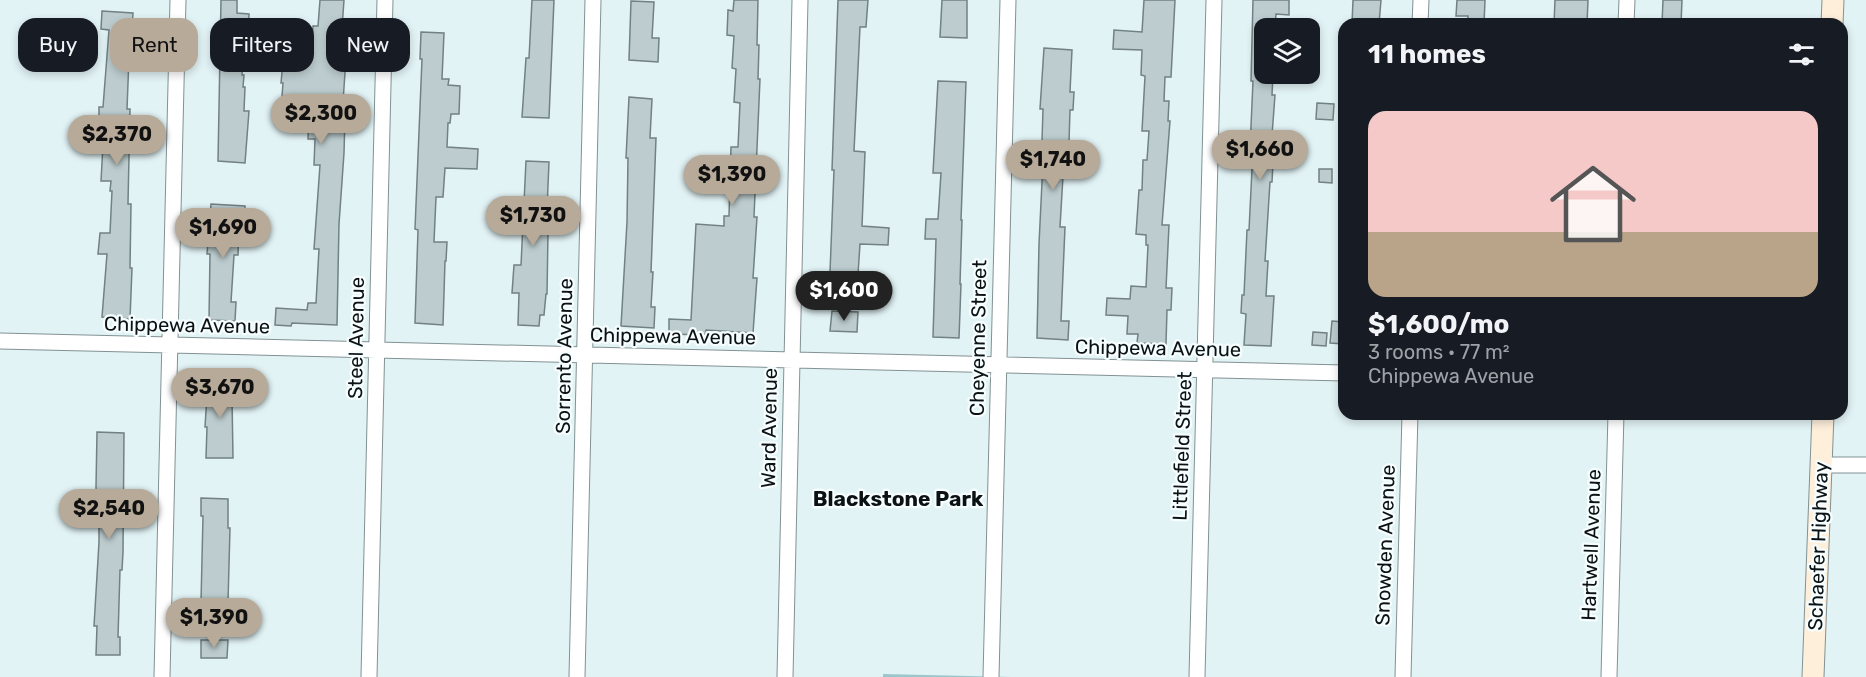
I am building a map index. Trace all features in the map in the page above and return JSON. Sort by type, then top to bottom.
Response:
[{"type":"street","points":[[162,677],[178,0]]},
{"type":"street","name":"Steel Avenue","points":[[369,677],[385,0]]},
{"type":"street","name":"Sorrento Avenue","points":[[577,677],[593,0]]},
{"type":"street","name":"Ward Avenue","points":[[785,677],[800,0]]},
{"type":"street","name":"Cheyenne Street","points":[[991,677],[1008,0]]},
{"type":"street","name":"Littlefield Street","points":[[1197,677],[1214,0]]},
{"type":"street","points":[[1420,0],[1420,18]]},
{"type":"street","points":[[1626,18],[1627,0]]},
{"type":"street","points":[[1832,18],[1833,0]]},
{"type":"street","name":"Chippewa Avenue","points":[[0,342],[1338,373]]},
{"type":"street","name":"Snowden Avenue","points":[[1403,677],[1410,420]]},
{"type":"street","name":"Hartwell Avenue","points":[[1609,677],[1616,420]]},
{"type":"street","name":"Schaefer Highway","points":[[1814,677],[1822,420]]},
{"type":"street","points":[[1821,465],[1866,465]]},
{"type":"shaded area","points":[[883,674],[1012,677],[883,677]]},
{"type":"building","points":[[221,0],[237,0],[237,13],[249,14],[249,18],[221,18]]},
{"type":"building","points":[[320,0],[344,0],[343,18],[326,18],[326,72],[345,72],[337,325],[292,323],[291,326],[275,325],[276,308],[307,310],[308,303],[316,303],[319,249],[314,249],[320,165],[314,165],[315,139],[308,139],[309,112],[281,110],[283,83],[281,83],[282,72],[314,72],[314,26],[318,26]]},
{"type":"building","points":[[532,0],[554,0],[549,118],[522,117],[526,58],[529,58]]},
{"type":"building","points":[[734,0],[758,0],[757,45],[759,45],[758,79],[760,79],[754,217],[757,217],[753,278],[757,278],[753,333],[706,330],[705,335],[669,334],[669,319],[691,320],[696,224],[724,226],[724,216],[729,216],[731,147],[738,147],[740,103],[734,102],[736,69],[732,68],[734,36],[727,35],[728,10],[733,11]]},
{"type":"building","points":[[838,0],[868,0],[866,27],[860,27],[854,151],[865,152],[862,226],[889,228],[888,245],[860,244],[858,274],[830,272]]},
{"type":"building","points":[[942,0],[967,0],[967,38],[940,37]]},
{"type":"building","points":[[1144,0],[1175,0],[1171,77],[1165,77],[1164,101],[1169,101],[1168,121],[1170,121],[1162,225],[1169,225],[1166,288],[1172,288],[1171,310],[1167,310],[1166,344],[1137,343],[1138,334],[1127,334],[1128,316],[1106,315],[1107,298],[1130,299],[1131,286],[1146,287],[1148,245],[1146,245],[1146,235],[1136,234],[1139,190],[1142,190],[1143,160],[1147,160],[1149,131],[1142,131],[1145,76],[1141,75],[1142,50],[1113,49],[1114,30],[1142,32]]},
{"type":"building","points":[[1253,0],[1289,0],[1289,15],[1276,14],[1276,18],[1254,18],[1254,84],[1273,84],[1272,95],[1275,95],[1270,162],[1273,163],[1272,182],[1270,182],[1265,261],[1268,261],[1266,296],[1274,296],[1271,346],[1244,345],[1246,314],[1241,313],[1247,230],[1249,230],[1253,149],[1250,149],[1253,81],[1251,81]]},
{"type":"building","points":[[1353,0],[1381,0],[1380,18],[1352,18]]},
{"type":"building","points":[[1457,0],[1485,0],[1484,18],[1456,16]]},
{"type":"building","points":[[1555,0],[1588,0],[1587,18],[1554,18]]},
{"type":"building","points":[[1663,0],[1682,0],[1681,18],[1662,18]]},
{"type":"building","points":[[631,1],[654,2],[652,38],[659,38],[658,62],[629,60]]},
{"type":"building","points":[[102,11],[133,13],[133,18],[110,18],[110,72],[128,72],[128,204],[131,204],[130,268],[132,268],[130,319],[102,317],[107,254],[98,254],[100,233],[110,233],[112,191],[110,191],[111,181],[101,181],[104,126],[99,125],[99,107],[103,107],[109,30],[101,29]]},
{"type":"building","points":[[421,32],[444,33],[442,79],[449,79],[448,85],[460,86],[459,114],[451,114],[450,123],[448,123],[447,147],[478,149],[477,169],[445,168],[443,197],[436,197],[434,242],[447,242],[443,325],[415,323],[418,230],[415,229],[422,59],[420,59]]},
{"type":"building","points":[[1044,48],[1072,50],[1070,92],[1074,92],[1073,110],[1070,110],[1069,142],[1065,142],[1060,227],[1065,227],[1061,321],[1069,321],[1068,340],[1037,338],[1044,141],[1042,141],[1043,109],[1040,109]]},
{"type":"building","points":[[220,72],[242,72],[243,87],[245,87],[244,111],[249,111],[245,163],[218,161]]},
{"type":"building","points":[[938,81],[966,82],[959,338],[933,337],[936,239],[925,239],[926,219],[938,219],[941,173],[933,173]]},
{"type":"building","points":[[629,97],[652,99],[650,138],[656,138],[651,272],[653,272],[651,307],[655,307],[654,328],[621,326],[627,222],[628,158],[626,158]]},
{"type":"building","points":[[1317,103],[1334,104],[1333,120],[1316,119]]},
{"type":"building","points":[[526,161],[549,162],[546,233],[548,233],[547,294],[544,315],[540,315],[539,326],[518,325],[519,293],[512,293],[514,265],[521,265]]},
{"type":"building","points":[[1319,169],[1332,169],[1332,183],[1319,182]]},
{"type":"building","points":[[211,204],[245,206],[244,225],[239,225],[238,255],[234,255],[231,302],[236,302],[235,321],[209,320],[210,254],[207,254]]},
{"type":"building","points":[[832,311],[858,312],[857,332],[830,331]]},
{"type":"building","points":[[1332,321],[1338,322],[1338,344],[1330,343]]},
{"type":"building","points":[[1313,332],[1327,333],[1326,346],[1312,345]]},
{"type":"building","points":[[208,379],[235,380],[234,398],[232,398],[233,458],[206,458]]},
{"type":"building","points":[[97,432],[124,433],[123,552],[122,570],[120,570],[118,637],[120,637],[120,655],[96,655],[97,626],[94,626],[99,542],[96,487]]},
{"type":"building","points":[[201,498],[228,499],[228,528],[230,528],[228,602],[201,602],[203,516],[201,516]]},
{"type":"building","points":[[201,640],[228,640],[227,658],[201,658]]},
{"type":"district","name":"Blackstone Park","points":[[898,498]]}]
